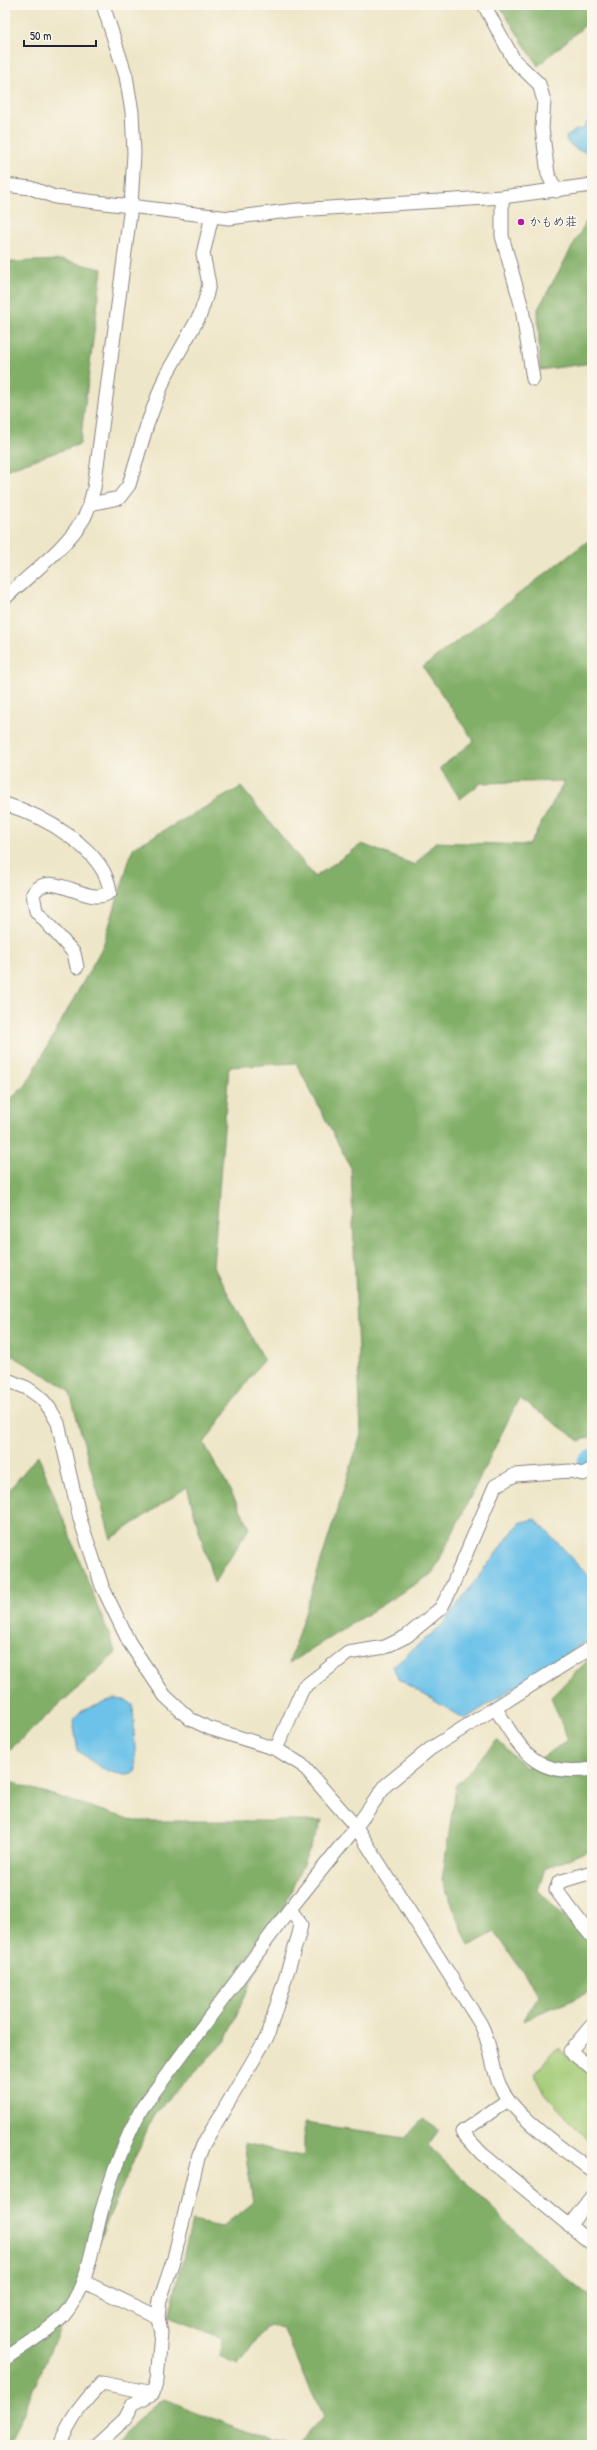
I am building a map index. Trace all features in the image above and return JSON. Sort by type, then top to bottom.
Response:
[{"type":"street","points":[[5,598],[68,539],[85,516],[90,504],[95,481],[130,206],[134,153],[132,112],[126,76],[103,5]]},
{"type":"street","points":[[484,5],[514,60],[539,84],[544,101],[542,128],[548,174],[556,191]]},
{"type":"street","points":[[5,185],[31,188],[55,197],[229,218],[297,210],[502,197],[592,186]]},
{"type":"street","points":[[502,197],[502,236],[522,308],[533,379]]},
{"type":"street","points":[[90,504],[119,498],[129,485],[147,425],[164,377],[200,315],[206,297],[209,284],[203,254],[212,216]]},
{"type":"street","points":[[5,804],[21,809],[49,823],[77,842],[102,868],[109,885],[110,892],[105,896],[94,897],[68,887],[54,885],[44,886],[33,894],[36,911],[74,953],[77,967]]},
{"type":"street","points":[[5,1379],[27,1388],[40,1398],[50,1409],[58,1423],[80,1519],[102,1586],[129,1642],[165,1696],[190,1719],[209,1728],[276,1749],[302,1765],[356,1827],[480,2023],[487,2035],[499,2083],[508,2100],[528,2119],[592,2171]]},
{"type":"street","points":[[276,1749],[298,1694],[303,1688],[348,1653],[385,1647],[407,1636],[441,1608],[450,1591],[495,1486],[515,1475],[570,1471],[584,1474],[592,1470]]},
{"type":"street","points":[[5,2359],[62,2317],[73,2303],[84,2282],[102,2211],[128,2134],[142,2108],[290,1909],[356,1827],[386,1785],[406,1767],[430,1749],[592,1647]]},
{"type":"street","points":[[496,1708],[525,1754],[542,1764],[562,1770],[578,1772],[592,1769]]},
{"type":"street","points":[[592,1872],[559,1882],[556,1890],[587,1923],[592,1937]]},
{"type":"street","points":[[97,2445],[125,2419],[133,2404],[153,2393],[157,2380],[161,2333],[158,2316],[160,2300],[174,2258],[198,2158],[203,2145],[267,2037],[299,1934],[300,1925],[290,1909]]},
{"type":"street","points":[[592,2025],[570,2051],[592,2069]]},
{"type":"street","points":[[508,2100],[462,2132],[481,2153],[592,2244]]},
{"type":"street","points":[[569,2226],[592,2196]]},
{"type":"street","points":[[84,2282],[158,2316]]},
{"type":"street","points":[[60,2445],[70,2421],[85,2399],[102,2384],[153,2393]]},
{"type":"green space","points":[[499,5],[592,5],[592,19],[538,66]]},
{"type":"green space","points":[[586,222],[592,228],[592,363],[540,370],[538,309]]},
{"type":"green space","points":[[62,260],[102,269],[80,444],[5,470],[5,262]]},
{"type":"green space","points":[[592,538],[592,1436],[580,1441],[519,1398],[433,1573],[289,1663],[361,1434],[351,1168],[296,1063],[229,1067],[213,1266],[264,1359],[204,1443],[250,1527],[214,1583],[187,1487],[111,1539],[69,1390],[5,1351],[5,1104],[26,1085],[103,946],[133,848],[241,787],[315,877],[362,844],[415,865],[435,842],[529,845],[565,781],[481,783],[460,799],[440,768],[474,741],[423,667]]},
{"type":"green space","points":[[38,1455],[116,1653],[5,1754],[5,1495]]},
{"type":"green space","points":[[592,1656],[592,1849],[545,1869],[538,1890],[592,1945],[592,1991],[523,2020],[539,1995],[495,1932],[469,1946],[442,1880],[456,1786],[497,1740],[526,1768],[568,1740],[551,1697]]},
{"type":"green space","points":[[5,1780],[135,1821],[322,1821],[225,2041],[154,2114],[9,2445],[5,2445]]},
{"type":"green space","points":[[559,2048],[592,2076],[592,2145],[545,2094],[535,2074],[555,2050]]},
{"type":"green space","points":[[423,2119],[439,2130],[428,2145],[544,2259],[592,2298],[592,2445],[297,2445],[323,2416],[283,2328],[267,2326],[239,2365],[219,2357],[222,2338],[169,2317],[192,2221],[222,2227],[253,2202],[244,2143],[304,2157],[304,2123],[406,2137]]},
{"type":"green space","points":[[164,2399],[240,2429],[294,2445],[117,2445],[139,2419]]},
{"type":"water","points":[[592,116],[592,153],[576,149],[567,142],[566,137],[576,130],[583,129]]},
{"type":"water","points":[[535,1519],[592,1579],[592,1636],[579,1646],[465,1719],[398,1679],[393,1666],[442,1625],[519,1523]]},
{"type":"water","points":[[114,1699],[126,1700],[133,1705],[136,1772],[128,1774],[120,1774],[105,1769],[78,1751],[73,1721],[82,1711]]},
{"type":"waterway","points":[[586,1461],[592,1458]]},
{"type":"place","name":"かもめ荘","points":[[521,222]]}]
